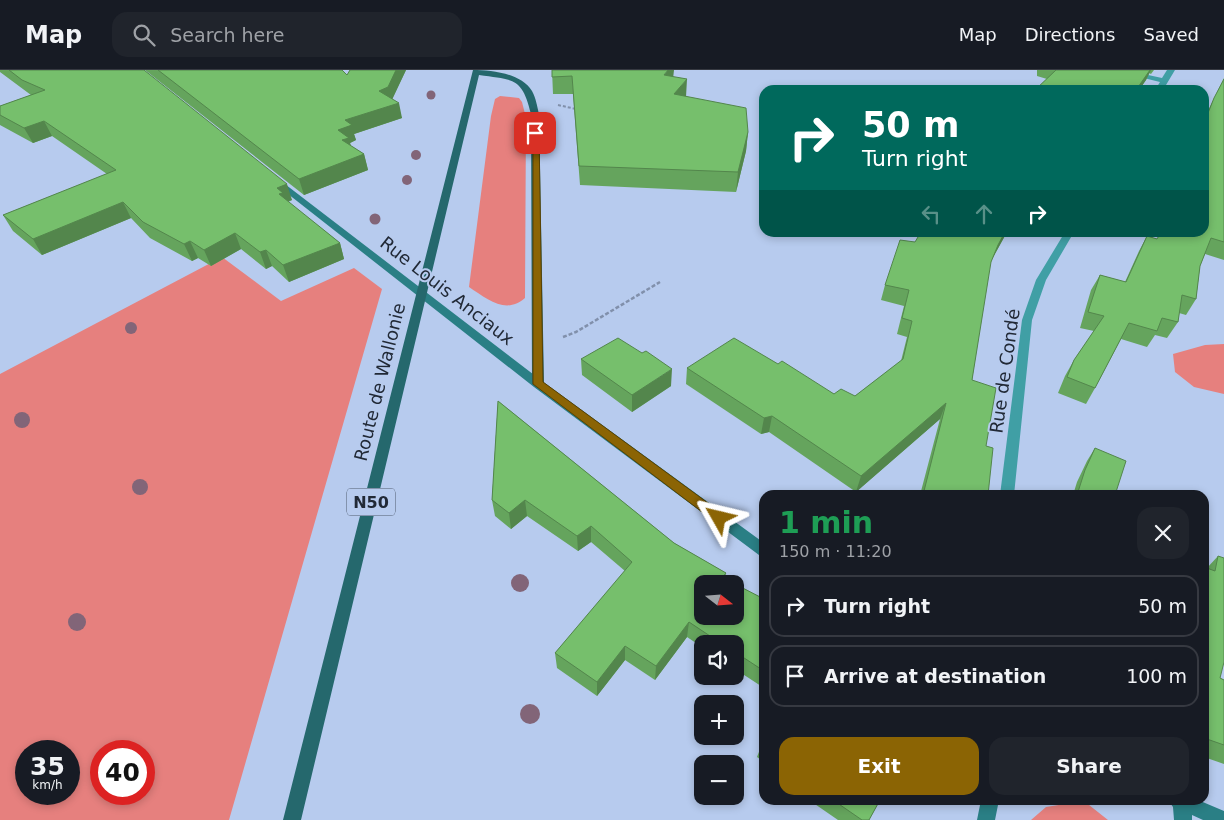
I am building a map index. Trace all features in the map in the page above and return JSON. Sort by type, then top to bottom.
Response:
[{"type":"main road","points":[[476,71],[505,76],[521,82],[529,91],[535,114],[538,384]]},
{"type":"main road","name":"Route de Wallonie","points":[[292,820],[476,71]]},
{"type":"street","points":[[1115,70],[1164,81]]},
{"type":"street","points":[[1162,85],[1171,70]]},
{"type":"street","name":"Rue Louis Anciaux","points":[[267,173],[538,384],[759,547]]},
{"type":"street","name":"Rue de Condé","points":[[1008,490],[1027,320],[1040,280],[1067,237]]},
{"type":"street","points":[[986,820],[989,805]]},
{"type":"street","points":[[1180,808],[1224,820]]},
{"type":"path","points":[[532,102],[581,110]]},
{"type":"path","points":[[538,347],[576,332],[660,282]]},
{"type":"shaded area","points":[[500,96],[519,98],[522,102],[526,118],[525,298],[511,305],[504,305],[490,300],[469,287],[491,116],[495,99]]},
{"type":"shaded area","points":[[222,257],[281,301],[354,268],[382,289],[229,820],[0,820],[0,374]]},
{"type":"shaded area","points":[[1224,344],[1224,394],[1194,387],[1175,372],[1173,354],[1205,345]]},
{"type":"shaded area","points":[[1089,805],[1108,820],[1031,820],[1046,807]]},
{"type":"building","points":[[9,70],[144,70],[287,184],[277,188],[283,193],[279,194],[340,243],[283,265],[266,250],[260,252],[235,233],[204,250],[190,241],[184,244],[143,222],[123,202],[33,239],[3,215],[116,170],[44,121],[24,128],[0,115],[0,106],[45,90],[22,80]]},
{"type":"building","points":[[158,70],[342,70],[347,75],[350,70],[396,70],[388,87],[379,91],[399,103],[345,120],[352,125],[338,130],[349,138],[342,140],[364,154],[299,179]]},
{"type":"building","points":[[552,70],[668,70],[664,75],[687,79],[674,94],[746,108],[748,132],[738,172],[579,166],[572,76],[552,77]]},
{"type":"building","points":[[1056,70],[1150,70],[1140,85],[1040,85]]},
{"type":"building","points":[[1224,79],[1224,242],[1211,238],[1200,266],[1196,299],[1182,295],[1178,322],[1162,318],[1157,331],[1129,323],[1095,388],[1067,377],[1074,360],[1104,316],[1088,312],[1100,275],[1126,282],[1147,237],[1157,239],[1158,237],[1209,237],[1209,110]]},
{"type":"building","points":[[918,237],[1002,237],[991,262],[972,380],[996,388],[986,446],[993,448],[989,490],[924,490],[946,403],[861,476],[772,416],[764,418],[687,368],[734,338],[778,364],[782,361],[834,394],[841,389],[855,396],[903,359],[912,321],[902,318],[909,290],[885,285],[900,240],[915,242]]},
{"type":"building","points":[[618,338],[642,353],[646,351],[672,369],[632,395],[581,359]]},
{"type":"building","points":[[498,401],[674,543],[726,573],[724,575],[694,575],[694,625],[744,625],[744,589],[759,596],[759,668],[744,658],[744,635],[708,635],[689,622],[656,666],[625,646],[597,682],[555,653],[632,562],[591,526],[577,536],[525,500],[509,513],[492,500]]},
{"type":"building","points":[[1095,448],[1126,461],[1117,490],[1079,490]]},
{"type":"building","points":[[1218,556],[1224,558],[1224,662],[1220,678],[1224,680],[1224,745],[1209,740],[1209,569],[1215,571]]},
{"type":"building","points":[[840,805],[877,805],[869,820],[862,820]]},
{"type":"route","points":[[535,133],[538,384],[719,518]]}]
